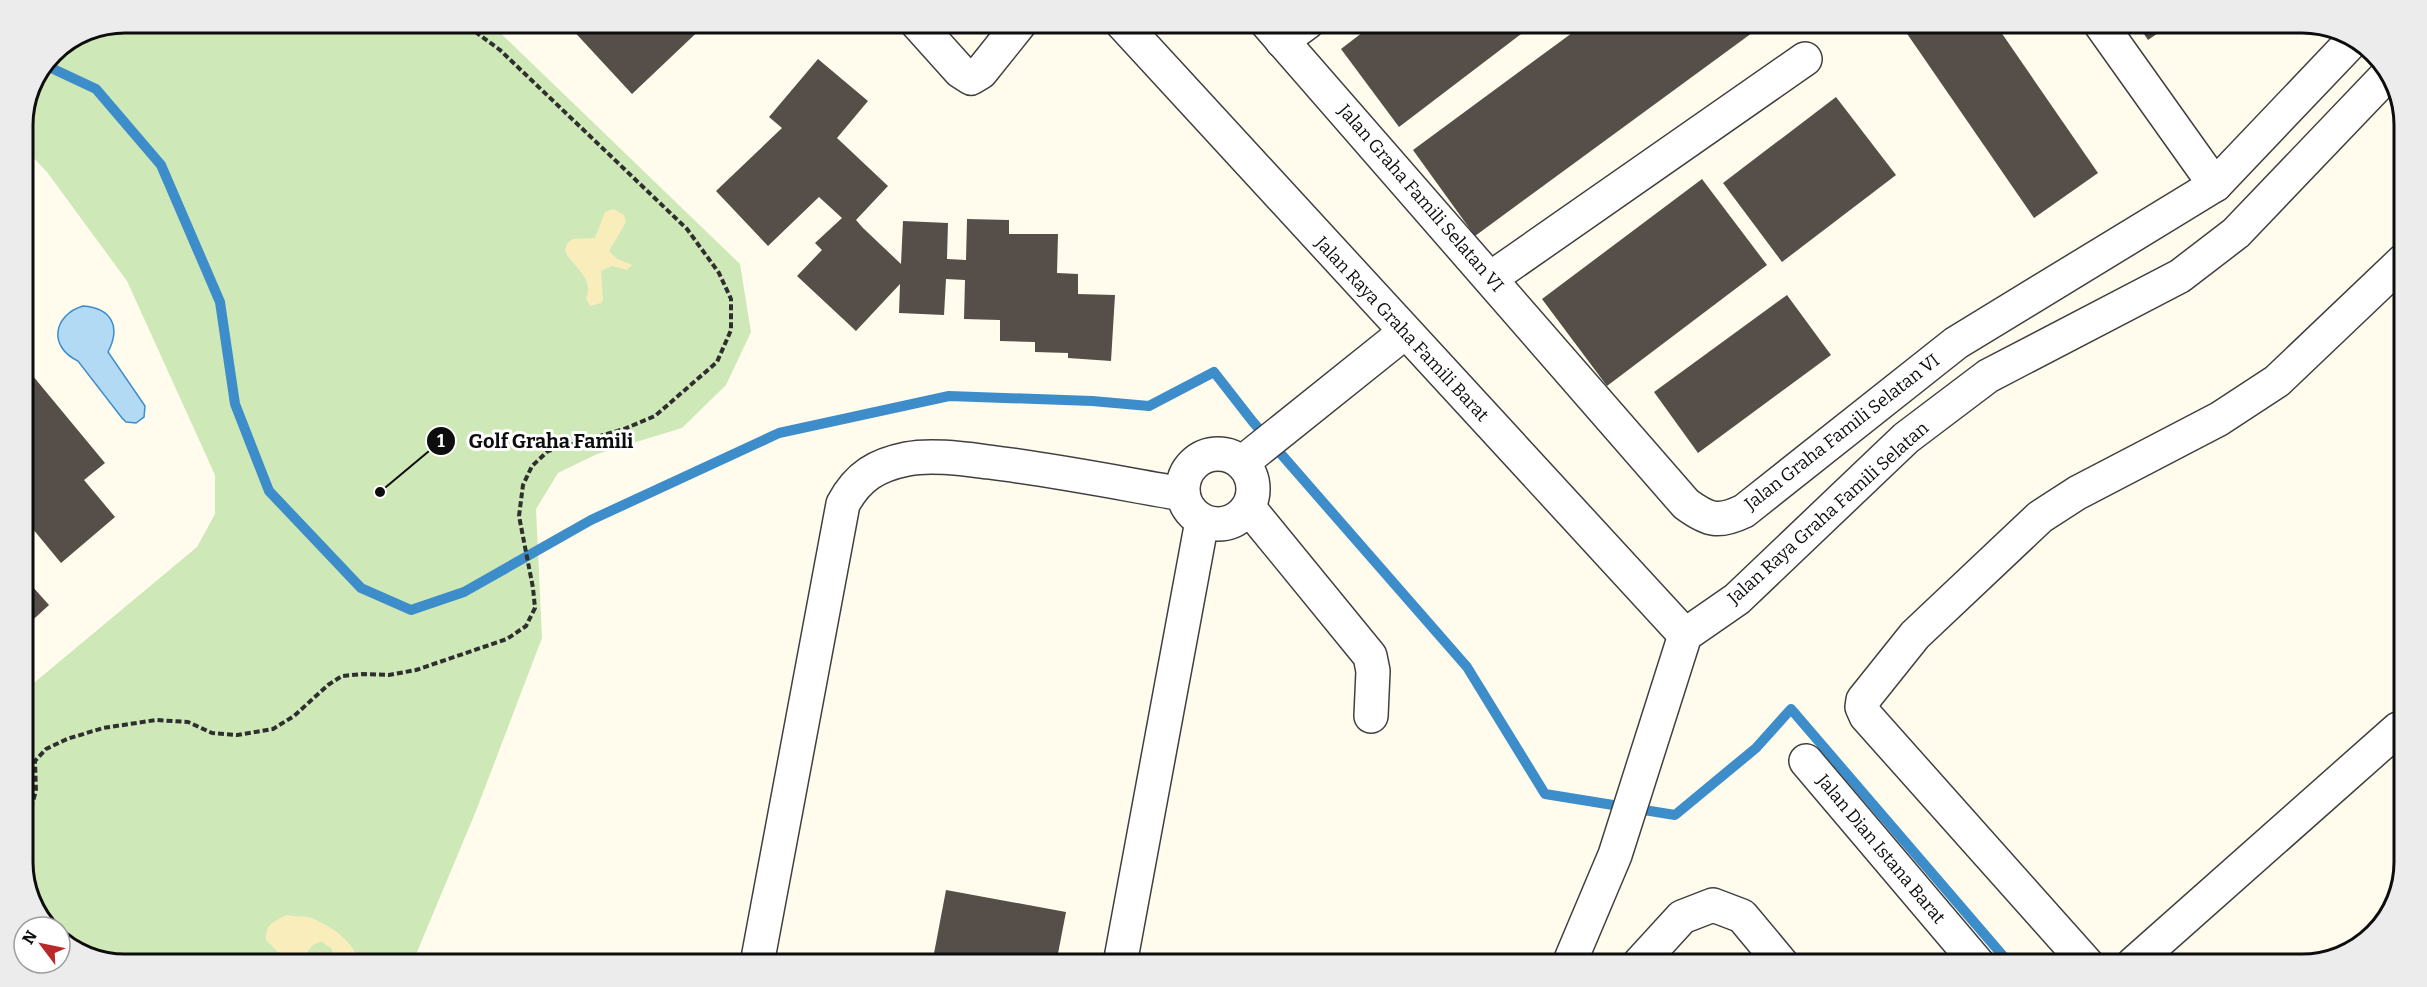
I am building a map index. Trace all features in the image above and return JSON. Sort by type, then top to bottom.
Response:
[{"type":"street","points":[[926,33],[960,71],[971,78],[981,72],[1012,33]]},
{"type":"street","name":"Jalan Raya Graha Famili Barat","points":[[1131,33],[1404,333],[1685,635]]},
{"type":"street","name":"Jalan Graha Famili Selatan VI","points":[[1289,33],[1491,278],[1686,504],[1699,513],[1717,519],[1727,519],[1744,510],[1956,342],[2215,185],[2348,45]]},
{"type":"street","points":[[2107,33],[2215,185]]},
{"type":"street","points":[[1491,278],[1805,59]]},
{"type":"street","name":"Jalan Raya Graha Famili Selatan","points":[[1685,635],[1737,599],[1906,438],[1988,376],[2180,276],[2236,232],[2382,80]]},
{"type":"street","points":[[2078,954],[1866,716],[1862,707],[1863,700],[1915,634],[2040,517],[2077,493],[2219,419],[2277,381],[2394,270]]},
{"type":"street","points":[[1247,458],[1404,333]]},
{"type":"street","points":[[1227,453],[1247,458],[1254,492],[1249,508],[1237,520],[1220,525],[1202,521],[1189,510],[1183,494],[1185,477],[1194,462],[1210,454],[1227,453]]},
{"type":"street","points":[[759,954],[843,504],[853,485],[863,476],[908,459],[957,458],[1034,468],[1183,494]]},
{"type":"street","points":[[1249,508],[1370,656],[1373,671],[1371,717]]},
{"type":"street","points":[[1122,954],[1202,521]]},
{"type":"street","points":[[1573,954],[1616,855],[1685,635]]},
{"type":"street","points":[[2144,954],[2394,733]]},
{"type":"street","name":"Jalan Dian Istana Barat","points":[[1806,761],[1970,954]]},
{"type":"street","points":[[1648,954],[1682,917],[1713,905],[1742,916],[1774,954]]},
{"type":"path","points":[[33,801],[36,791],[35,761],[46,749],[67,739],[103,728],[156,720],[188,722],[212,734],[237,735],[273,729],[294,716],[328,684],[342,676],[389,675],[416,670],[507,639],[526,626],[535,608],[519,516],[523,485],[532,466],[548,451],[624,429],[655,416],[717,362],[731,330],[730,299],[719,273],[687,229],[500,50],[477,33]]},
{"type":"green space","points":[[125,33],[500,33],[740,264],[751,332],[726,385],[682,428],[597,454],[558,473],[536,509],[542,638],[476,811],[416,954],[125,954],[107,952],[90,947],[72,937],[72,915],[50,915],[42,903],[33,868],[33,684],[197,547],[215,514],[215,475],[127,281],[47,172],[33,157],[33,119],[36,101],[42,84],[52,69],[79,45],[107,35]]},
{"type":"sand","points":[[613,209],[624,215],[626,222],[609,251],[617,259],[632,265],[627,270],[612,266],[601,271],[603,300],[601,303],[590,306],[586,299],[588,285],[565,251],[567,243],[573,239],[595,238],[605,212]]},
{"type":"sand","points":[[288,915],[308,917],[324,924],[347,941],[356,954],[333,954],[332,949],[322,942],[311,947],[306,954],[280,954],[266,940],[269,926]]},
{"type":"water","points":[[83,306],[101,311],[111,320],[114,335],[108,352],[145,406],[144,417],[136,423],[126,422],[122,418],[78,361],[68,355],[58,340],[60,324],[65,316]]},
{"type":"building","points":[[575,33],[696,33],[632,94]]},
{"type":"building","points":[[1362,33],[1523,33],[1399,127],[1341,49]]},
{"type":"building","points":[[1572,33],[1752,33],[1475,236],[1413,150]]},
{"type":"building","points":[[1907,33],[2002,33],[2098,173],[2034,218]]},
{"type":"building","points":[[2143,33],[2158,33],[2148,40]]},
{"type":"building","points":[[818,59],[868,101],[837,138],[888,186],[856,220],[863,228],[901,264],[903,221],[948,223],[947,259],[966,260],[967,219],[1009,220],[1009,234],[1058,234],[1057,273],[1078,274],[1078,294],[1115,295],[1111,361],[1068,358],[1068,353],[1035,352],[1035,342],[1000,341],[1000,320],[964,319],[965,280],[946,279],[944,315],[899,313],[900,284],[856,331],[797,276],[822,250],[815,243],[842,218],[819,197],[768,246],[716,191],[782,128],[769,117]]},
{"type":"building","points":[[1836,97],[1896,175],[1782,262],[1723,183]]},
{"type":"building","points":[[1702,179],[1767,265],[1607,386],[1542,299]]},
{"type":"building","points":[[1787,295],[1831,355],[1698,453],[1654,392]]},
{"type":"building","points":[[33,376],[105,463],[84,480],[115,517],[61,563],[33,529]]},
{"type":"building","points":[[33,587],[49,605],[33,620]]},
{"type":"building","points":[[946,890],[1066,912],[1058,954],[934,954]]},
{"type":"waterway","points":[[52,69],[96,89],[161,165],[220,302],[235,404],[269,491],[361,588],[411,610],[464,592],[591,520],[779,433],[949,396],[1092,401],[1149,406],[1214,372],[1253,422],[1467,667],[1545,794],[1675,815],[1756,748],[1791,709],[2001,954]]},
{"type":"place","name":"Golf Graha Famili","points":[[380,492]]}]
